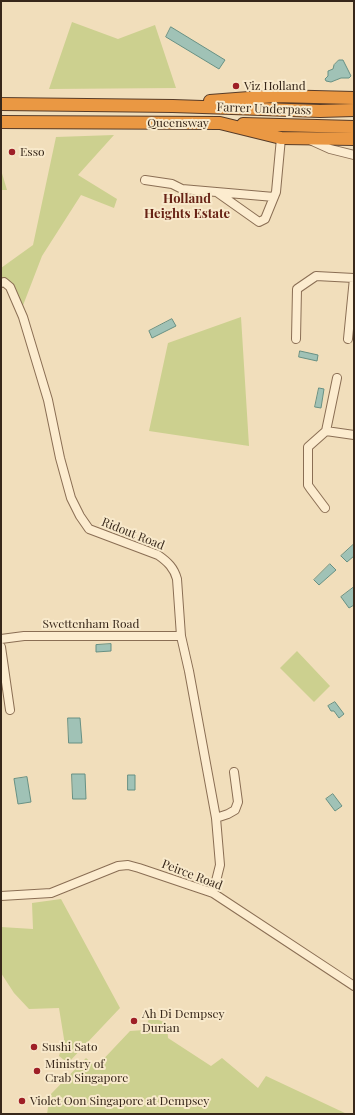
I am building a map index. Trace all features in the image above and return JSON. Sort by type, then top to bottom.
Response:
[{"type":"highway","name":"Queensway","points":[[1,104],[173,106],[179,104],[268,96],[354,98]]},
{"type":"highway","name":"Farrer Underpass","points":[[173,106],[320,111],[354,110]]},
{"type":"highway","name":"Queensway","points":[[1,122],[220,123],[281,138],[354,139]]},
{"type":"highway","name":"Farrer Underpass","points":[[220,123],[354,127]]},
{"type":"street","points":[[218,193],[259,222],[266,219],[276,192],[281,138]]},
{"type":"street","points":[[304,138],[338,151],[354,155]]},
{"type":"street","points":[[145,180],[172,184],[182,189],[274,197]]},
{"type":"street","points":[[296,339],[296,293],[299,287],[316,276],[354,278],[348,339]]},
{"type":"street","name":"Ridout Road","points":[[1,283],[4,282],[10,287],[23,317],[48,400],[60,458],[71,498],[80,516],[89,529],[148,550],[167,561],[174,570],[177,579],[181,636],[189,671],[216,818],[220,865],[213,893]]},
{"type":"street","points":[[325,508],[309,486],[308,450],[310,445],[326,431],[337,378]]},
{"type":"street","points":[[326,431],[354,435]]},
{"type":"street","name":"Swettenham Road","points":[[1,639],[24,636],[181,636]]},
{"type":"street","points":[[1,647],[10,710]]},
{"type":"street","points":[[216,818],[235,810],[238,802],[234,772]]},
{"type":"street","name":"Peirce Road","points":[[1,896],[51,893],[118,866],[128,865],[213,893],[354,986]]},
{"type":"green space","points":[[72,22],[118,39],[155,25],[176,88],[49,89]]},
{"type":"green space","points":[[114,135],[78,175],[117,199],[114,208],[81,195],[42,256],[22,308],[12,286],[1,279],[1,268],[33,245],[56,137]]},
{"type":"green space","points":[[1,170],[7,190],[1,190]]},
{"type":"green space","points":[[241,317],[249,446],[149,431],[168,343]]},
{"type":"green space","points":[[297,651],[330,686],[314,702],[280,668]]},
{"type":"green space","points":[[61,899],[120,1008],[68,1063],[59,1056],[64,1039],[59,1008],[29,1009],[14,993],[1,973],[1,927],[33,929],[32,903]]},
{"type":"green space","points":[[150,1017],[167,1023],[168,1038],[211,1066],[222,1058],[258,1088],[266,1076],[347,1114],[47,1114],[50,1095],[86,1058],[96,1067],[130,1031],[144,1030]]},
{"type":"water","points":[[171,27],[225,60],[219,69],[166,37]]},
{"type":"water","points":[[339,60],[343,60],[351,76],[349,78],[341,78],[331,82],[326,81],[325,79],[328,76],[328,71],[333,69],[334,65]]},
{"type":"water","points":[[172,319],[176,326],[152,338],[149,331]]},
{"type":"water","points":[[300,351],[318,355],[317,361],[299,357]]},
{"type":"water","points":[[319,388],[324,389],[321,408],[315,407]]},
{"type":"water","points":[[354,544],[354,556],[347,562],[341,556]]},
{"type":"water","points":[[330,564],[336,570],[319,585],[314,580]]},
{"type":"water","points":[[354,587],[354,605],[349,608],[341,597]]},
{"type":"water","points":[[111,644],[111,651],[96,652],[96,645]]},
{"type":"water","points":[[335,702],[344,714],[339,718],[328,706]]},
{"type":"water","points":[[68,718],[80,718],[82,743],[69,743]]},
{"type":"water","points":[[72,774],[85,774],[86,799],[73,799]]},
{"type":"water","points":[[128,775],[135,775],[135,790],[128,790]]},
{"type":"water","points":[[27,777],[31,802],[18,804],[14,779]]},
{"type":"water","points":[[333,794],[342,806],[335,811],[326,799]]},
{"type":"place","name":"Viz Holland","points":[[236,86]]},
{"type":"place","name":"Esso","points":[[12,152]]},
{"type":"place","name":"Ah Di Dempsey Durian","points":[[134,1021]]},
{"type":"place","name":"Sushi Sato","points":[[34,1047]]},
{"type":"place","name":"Ministry of Crab Singapore","points":[[37,1071]]},
{"type":"place","name":"Violet Oon Singapore at Dempsey","points":[[22,1101]]},
{"type":"district","name":"Holland Heights Estate","points":[[187,206]]}]
